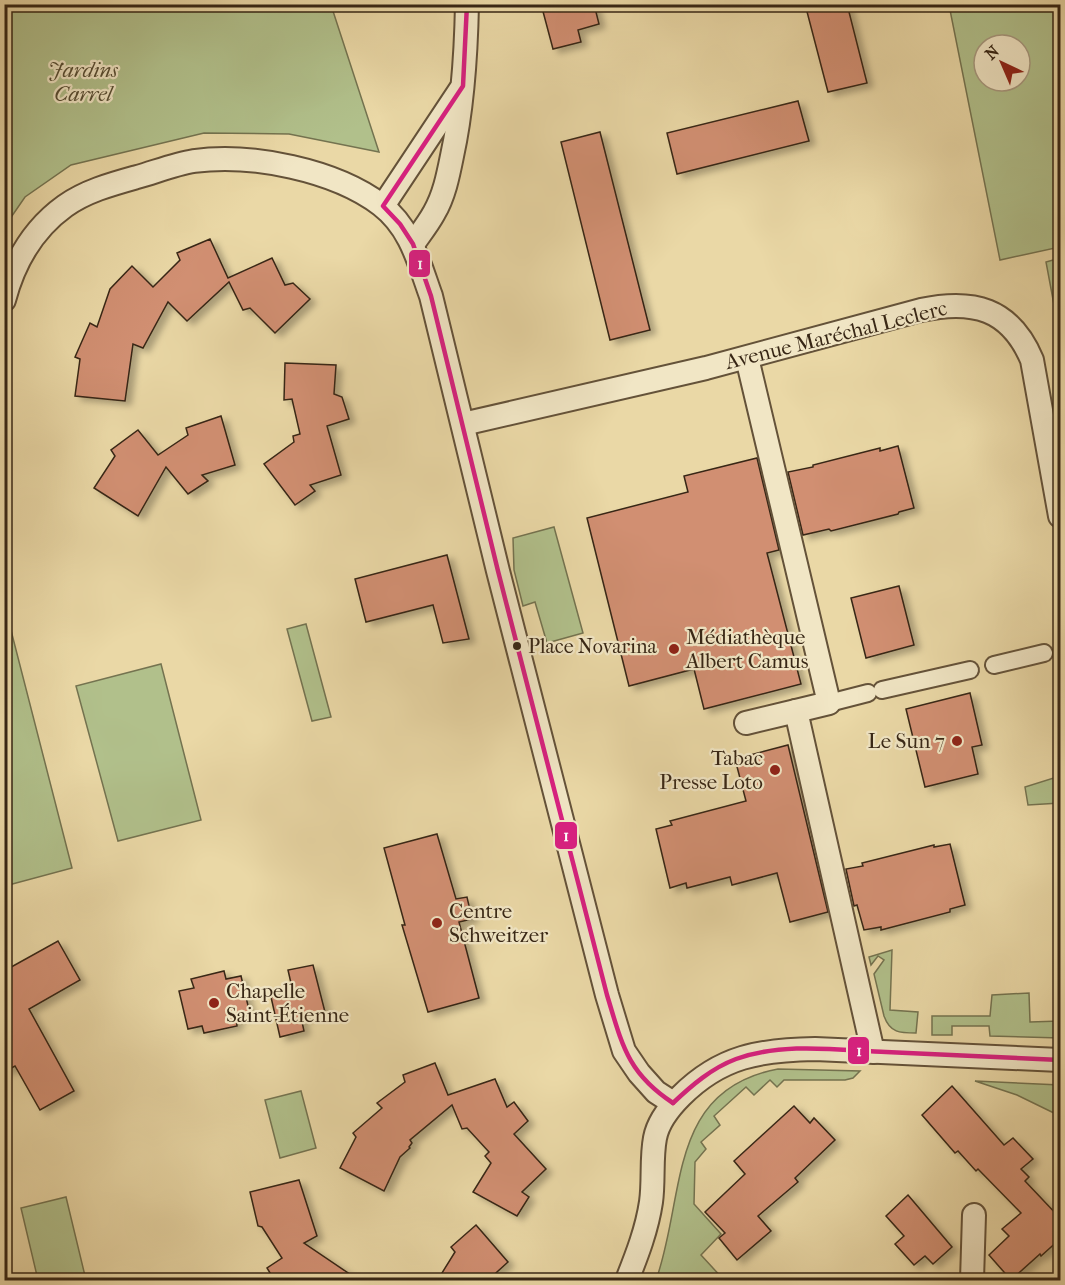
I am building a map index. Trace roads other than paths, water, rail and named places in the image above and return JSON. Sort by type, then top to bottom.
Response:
[{"type":"street","points":[[413,243],[434,213],[446,184],[463,86],[467,4]]},
{"type":"street","points":[[382,206],[463,86]]},
{"type":"street","points":[[4,300],[18,260],[28,244],[51,217],[66,205],[105,186],[194,161],[262,162],[315,173],[341,182],[382,206],[400,224],[413,243],[431,296],[538,728],[607,995],[624,1051],[656,1092],[674,1104]]},
{"type":"street","name":"Avenue Maréchal Leclerc","points":[[463,424],[747,358],[945,305],[970,306],[996,315],[1011,326],[1022,339],[1032,360],[1060,516]]},
{"type":"street","points":[[747,358],[829,703]]},
{"type":"street","points":[[994,665],[1044,653]]},
{"type":"street","points":[[746,723],[970,670]]},
{"type":"street","points":[[796,711],[873,1052]]},
{"type":"street","points":[[627,1281],[644,1233],[651,1201],[655,1138],[659,1124],[690,1087],[710,1071],[731,1060],[755,1053],[784,1049],[1060,1060]]},
{"type":"street","points":[[974,1215],[975,1279]]},
{"type":"place","name":"Place Novarina","points":[[517,646]]},
{"type":"place","name":"Médiathèque Albert Camus","points":[[674,649]]},
{"type":"place","name":"Le Sun 7","points":[[957,741]]},
{"type":"place","name":"Tabac Presse Loto","points":[[775,770]]},
{"type":"place","name":"Centre Schweitzer","points":[[437,923]]},
{"type":"place","name":"Chapelle Saint-Étienne","points":[[214,1003]]},
{"type":"park label","name":"Jardins Carrel","points":[[83,82]]}]
